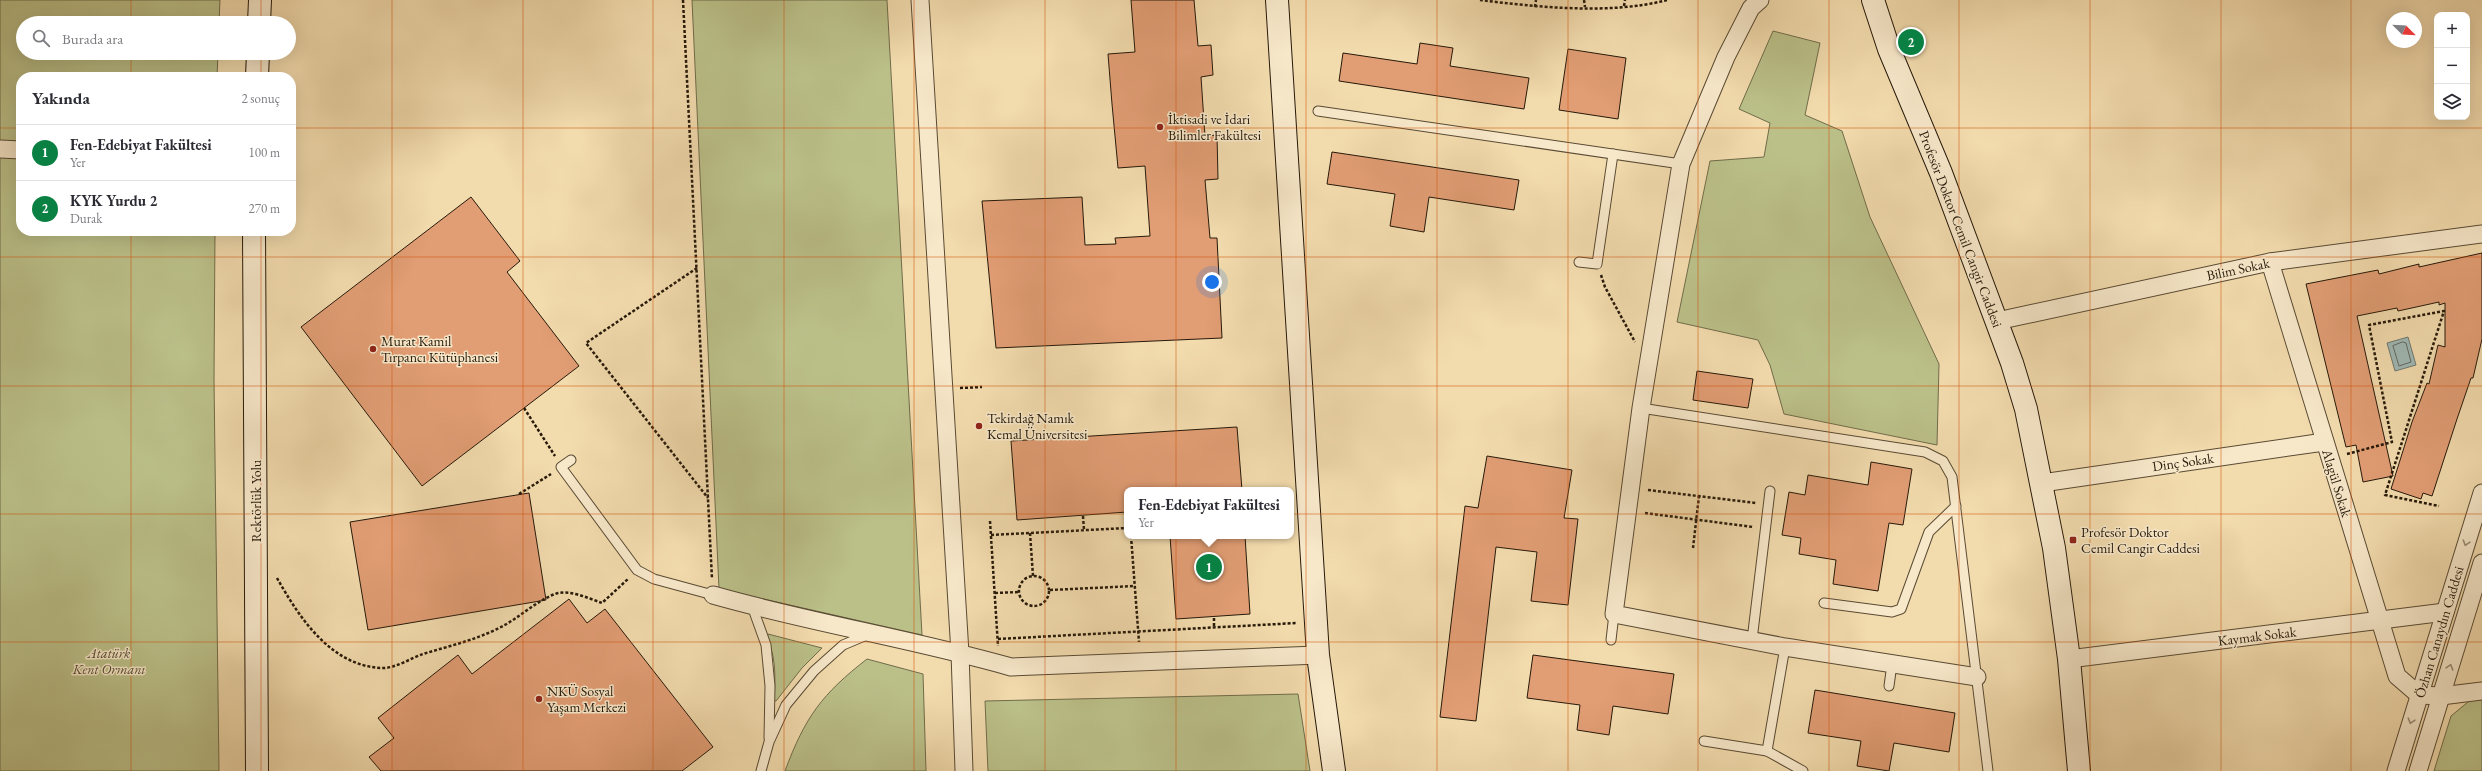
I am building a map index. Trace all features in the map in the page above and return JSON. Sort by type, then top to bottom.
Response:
[{"type":"street","points":[[260,0],[260,16]]},
{"type":"street","points":[[920,0],[960,653],[964,771]]},
{"type":"street","points":[[1277,0],[1318,655],[1334,771]]},
{"type":"street","points":[[1760,0],[1751,8],[1726,57],[1681,164],[1641,408],[1614,614],[1785,647],[1977,677]]},
{"type":"street","name":"Profesör Doktor Cemil Cangir Caddesi","points":[[1873,0],[1889,49],[1941,173],[1997,321],[2026,409],[2054,548],[2069,659],[2079,771]]},
{"type":"street","points":[[257,72],[258,60]]},
{"type":"street","points":[[0,149],[16,150]]},
{"type":"street","name":"Bilim Sokak","points":[[1997,321],[2270,262],[2482,234]]},
{"type":"street","name":"Rektörlük Yolu","points":[[254,236],[258,771]]},
{"type":"street","name":"Alagül Sokak","points":[[2270,262],[2397,676],[2419,695]]},
{"type":"street","name":"Dinç Sokak","points":[[2042,483],[2324,442]]},
{"type":"street","name":"Özhan Canaydın Caddesi","points":[[2396,771],[2482,493]]},
{"type":"street","name":"Özhan Canaydın Caddesi","points":[[2418,771],[2482,562]]},
{"type":"street","points":[[713,595],[752,606],[960,653],[1011,667],[1318,655]]},
{"type":"street","name":"Kaymak Sokak","points":[[2069,659],[2445,612]]},
{"type":"street","points":[[2419,695],[2441,696],[2482,691]]},
{"type":"lane","points":[[1318,110],[1681,164]]},
{"type":"lane","points":[[1579,262],[1597,264],[1613,154]]},
{"type":"lane","points":[[1641,408],[1925,452],[1943,461],[1952,477],[1988,771]]},
{"type":"lane","points":[[571,460],[561,467],[637,570],[654,579],[713,595]]},
{"type":"lane","points":[[1752,640],[1770,491]]},
{"type":"lane","points":[[1824,603],[1892,612],[1901,608],[1929,532],[1956,506]]},
{"type":"lane","points":[[752,606],[766,645],[770,686],[769,742]]},
{"type":"lane","points":[[1611,640],[1614,614]]},
{"type":"lane","points":[[760,771],[769,742],[786,705],[814,671],[844,645],[872,633]]},
{"type":"lane","points":[[1767,751],[1785,647]]},
{"type":"lane","points":[[1889,686],[1892,664]]},
{"type":"lane","points":[[1704,741],[1767,751],[1803,771]]},
{"type":"path","points":[[682,0],[713,595]]},
{"type":"path","points":[[1480,0],[1535,7],[1624,6],[1667,0]]},
{"type":"path","points":[[1535,7],[1536,0]]},
{"type":"path","points":[[1584,0],[1585,7]]},
{"type":"path","points":[[1624,6],[1625,0]]},
{"type":"path","points":[[1597,264],[1605,287],[1632,340],[1638,346]]},
{"type":"path","points":[[697,267],[586,343],[708,498]]},
{"type":"path","points":[[2343,455],[2392,442],[2369,325],[2444,311],[2385,495],[2439,506]]},
{"type":"path","points":[[958,388],[982,387]]},
{"type":"path","points":[[520,494],[561,467],[524,408]]},
{"type":"path","points":[[1646,490],[1768,505]]},
{"type":"path","points":[[1693,548],[1699,496]]},
{"type":"path","points":[[1639,512],[1766,528]]},
{"type":"path","points":[[1083,516],[1084,530]]},
{"type":"path","points":[[990,521],[999,664]]},
{"type":"path","points":[[991,535],[1124,528]]},
{"type":"path","points":[[1030,533],[1033,576]]},
{"type":"path","points":[[1131,539],[1139,642]]},
{"type":"path","points":[[256,554],[268,560],[297,612],[324,642],[342,656],[360,663],[384,668],[489,633],[519,618],[556,594],[577,594],[602,603],[637,570]]},
{"type":"path","points":[[1033,576],[1044,579],[1050,590],[1045,602],[1033,606],[1022,600],[1019,592],[1024,580],[1033,576]]},
{"type":"path","points":[[1050,590],[1135,586]]},
{"type":"path","points":[[995,593],[1019,592]]},
{"type":"path","points":[[1214,618],[1214,627]]},
{"type":"path","points":[[998,639],[1302,623]]},
{"type":"green space","name":"Atatürk Kent Ormanı","points":[[0,0],[220,0],[219,16],[16,16],[16,60],[218,60],[217,72],[16,72],[16,236],[215,236],[214,379],[219,771],[0,771]]},
{"type":"green space","points":[[692,0],[887,0],[922,635],[719,589]]},
{"type":"green space","points":[[1773,31],[1820,43],[1805,115],[1842,131],[1870,217],[1939,364],[1937,445],[1784,414],[1770,365],[1758,340],[1677,322],[1710,161],[1764,157],[1770,123],[1739,109]]},
{"type":"green space","points":[[768,634],[822,648],[802,668],[776,701],[774,701],[774,664],[768,641]]},
{"type":"green space","points":[[867,659],[923,674],[926,771],[785,771],[800,736],[817,708],[838,684]]},
{"type":"green space","points":[[1298,694],[1310,771],[988,771],[985,701]]},
{"type":"green space","points":[[2482,696],[2482,771],[2434,771],[2451,716],[2474,697]]},
{"type":"water","points":[[2408,337],[2416,365],[2395,371],[2387,343]]},
{"type":"building","points":[[1131,0],[1194,0],[1198,46],[1211,45],[1213,75],[1201,77],[1205,136],[1217,135],[1218,179],[1205,180],[1210,238],[1217,238],[1222,338],[996,348],[982,201],[1082,197],[1085,245],[1116,244],[1115,238],[1150,236],[1145,166],[1118,168],[1112,104],[1108,54],[1135,52]]},
{"type":"building","points":[[1420,43],[1453,48],[1450,66],[1529,78],[1524,109],[1339,81],[1343,53],[1417,64]]},
{"type":"building","points":[[1568,49],[1626,58],[1618,119],[1559,110]]},
{"type":"building","points":[[1332,152],[1519,180],[1514,210],[1429,197],[1424,232],[1390,226],[1395,194],[1327,184]]},
{"type":"building","name":"Murat Kamil Tırpancı Kütüphanesi","points":[[471,197],[520,261],[507,272],[579,366],[422,486],[301,327]]},
{"type":"building","points":[[2482,253],[2482,339],[2473,378],[2471,378],[2432,496],[2423,493],[2421,499],[2391,489],[2412,422],[2427,383],[2429,384],[2438,345],[2445,347],[2445,303],[2439,305],[2439,302],[2398,311],[2397,308],[2357,316],[2393,476],[2363,482],[2356,445],[2346,447],[2306,284],[2378,270],[2379,274],[2419,264],[2419,267]]},
{"type":"building","points":[[1697,371],[1753,379],[1748,408],[1693,400]]},
{"type":"building","points":[[1237,427],[1242,487],[1124,487],[1124,512],[1017,520],[1011,441]]},
{"type":"building","points":[[1487,456],[1572,470],[1564,518],[1578,519],[1568,605],[1531,601],[1537,552],[1496,547],[1476,721],[1440,717],[1465,506],[1478,508]]},
{"type":"building","points":[[1871,462],[1912,469],[1903,525],[1889,523],[1878,591],[1833,584],[1836,560],[1799,554],[1801,538],[1782,535],[1789,492],[1805,495],[1808,475],[1868,485]]},
{"type":"building","points":[[529,493],[546,600],[368,630],[350,522]]},
{"type":"building","points":[[1170,539],[1245,539],[1250,614],[1176,619]]},
{"type":"building","name":"NKÜ Sosyal Yaşam Merkezi","points":[[569,599],[587,623],[605,609],[713,747],[682,771],[381,771],[369,757],[394,738],[378,718],[458,655],[472,674]]},
{"type":"building","points":[[1533,655],[1674,674],[1668,714],[1613,706],[1609,735],[1577,730],[1580,705],[1527,698]]},
{"type":"building","points":[[1815,690],[1955,713],[1949,752],[1894,743],[1889,771],[1857,766],[1861,741],[1808,733]]},
{"type":"place","name":"KYK Yurdu 2","points":[[1911,42]]},
{"type":"place","name":"İktisadi ve İdari Bilimler Fakültesi","points":[[1160,127]]},
{"type":"place","name":"Murat Kamil Tırpancı Kütüphanesi","points":[[373,349]]},
{"type":"place","name":"Tekirdağ Namık Kemal Üniversitesi","points":[[979,426]]},
{"type":"place","name":"Profesör Doktor Cemil Cangir Caddesi","points":[[2073,540]]},
{"type":"place","name":"Fen-Edebiyat Fakültesi","points":[[1209,567]]},
{"type":"place","name":"NKÜ Sosyal Yaşam Merkezi","points":[[539,699]]}]
